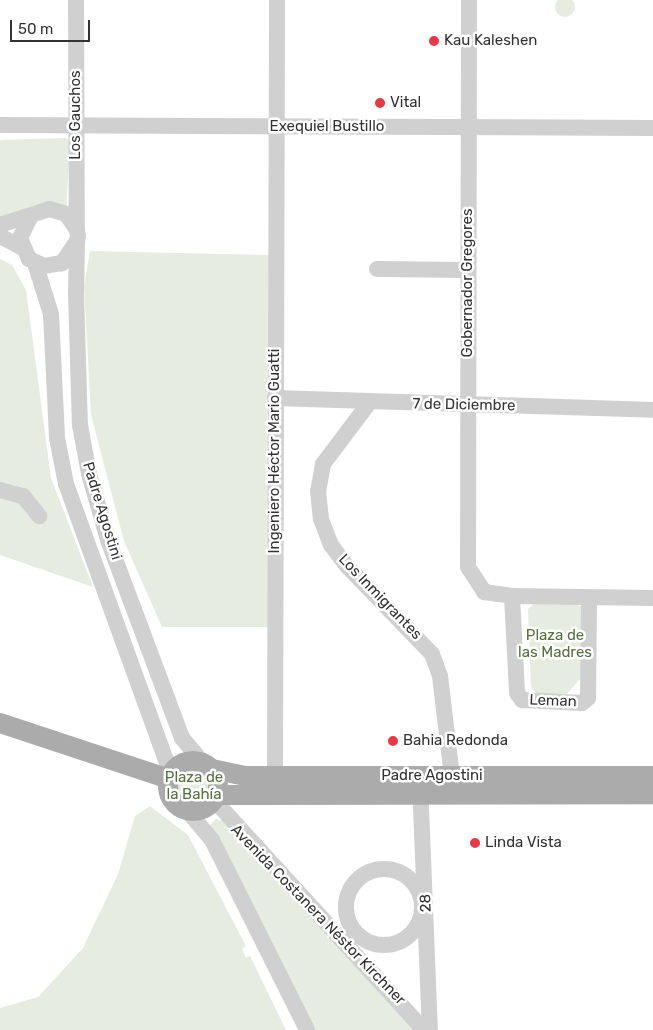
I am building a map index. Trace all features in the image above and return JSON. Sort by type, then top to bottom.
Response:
[{"type":"main road","points":[[0,724],[170,777]]},
{"type":"main road","points":[[182,763],[207,766],[218,784],[215,798],[201,809],[186,809],[171,798],[170,777],[182,763]]},
{"type":"main road","name":"Padre Agostini","points":[[207,766],[236,776],[275,776],[420,785],[653,794]]},
{"type":"main road","name":"Padre Agostini","points":[[215,798],[420,785],[452,776],[653,776]]},
{"type":"street","name":"Los Gauchos","points":[[76,0],[75,126],[77,236]]},
{"type":"street","name":"Ingeniero Héctor Mario Guatti","points":[[275,776],[277,0]]},
{"type":"street","name":"Gobernador Gregores","points":[[469,0],[468,567],[484,592],[512,596]]},
{"type":"street","name":"Exequiel Bustillo","points":[[0,126],[653,128]]},
{"type":"street","points":[[0,225],[31,215],[58,210],[77,236],[62,263],[35,263],[21,247],[0,236]]},
{"type":"street","points":[[21,247],[21,229],[31,215]]},
{"type":"street","name":"Padre Agostini","points":[[77,236],[80,425],[89,474],[108,540],[182,738],[207,766]]},
{"type":"street","name":"Padre Agostini","points":[[35,263],[51,314],[57,438],[66,484],[170,777]]},
{"type":"street","points":[[377,269],[468,270]]},
{"type":"street","name":"7 de Diciembre","points":[[275,398],[369,403],[653,410]]},
{"type":"street","name":"Los Inmigrantes","points":[[369,403],[323,464],[318,491],[321,519],[331,545],[347,566],[432,654],[440,676],[452,776]]},
{"type":"street","points":[[0,490],[23,496],[39,516]]},
{"type":"street","points":[[512,596],[653,598]]},
{"type":"street","name":"Leman","points":[[512,596],[517,693],[530,702],[582,703],[588,698],[589,598]]},
{"type":"street","name":"28","points":[[420,785],[430,1030]]},
{"type":"street","name":"Avenida Costanera Néstor Kirchner","points":[[215,798],[424,1030]]},
{"type":"street","name":"Avenida Costanera Néstor Kirchner","points":[[186,809],[212,840],[307,1030]]},
{"type":"street","points":[[373,871],[398,871],[417,887],[421,918],[402,942],[377,945],[360,936],[349,922],[347,897],[361,877],[373,871]]},
{"type":"green space","points":[[565,-3],[572,0],[575,7],[572,14],[565,17],[558,14],[555,7],[558,0]]},
{"type":"green space","points":[[65,138],[70,141],[66,212],[0,221],[0,140]]},
{"type":"green space","points":[[90,251],[271,255],[269,627],[162,627],[124,541],[91,415],[84,286]]},
{"type":"green space","points":[[0,259],[12,265],[26,290],[51,478],[93,587],[0,555]]},
{"type":"green space","name":"Plaza de las Madres","points":[[536,602],[575,602],[581,607],[582,677],[567,694],[537,694],[531,687],[528,609]]},
{"type":"green space","name":"Plaza de la Bahía","points":[[193,765],[208,771],[214,786],[208,801],[193,807],[178,801],[172,786],[178,771]]},
{"type":"green space","points":[[150,806],[188,835],[246,946],[242,949],[246,958],[250,956],[286,1030],[0,1030],[0,1008],[38,997],[83,948],[118,874],[135,816]]},
{"type":"green space","points":[[216,819],[223,821],[417,1030],[313,1030],[210,825]]},
{"type":"place","name":"Kau Kaleshen","points":[[434,41]]},
{"type":"place","name":"Vital","points":[[380,103]]},
{"type":"place","name":"Bahia Redonda","points":[[393,741]]},
{"type":"place","name":"Linda Vista","points":[[475,843]]}]
